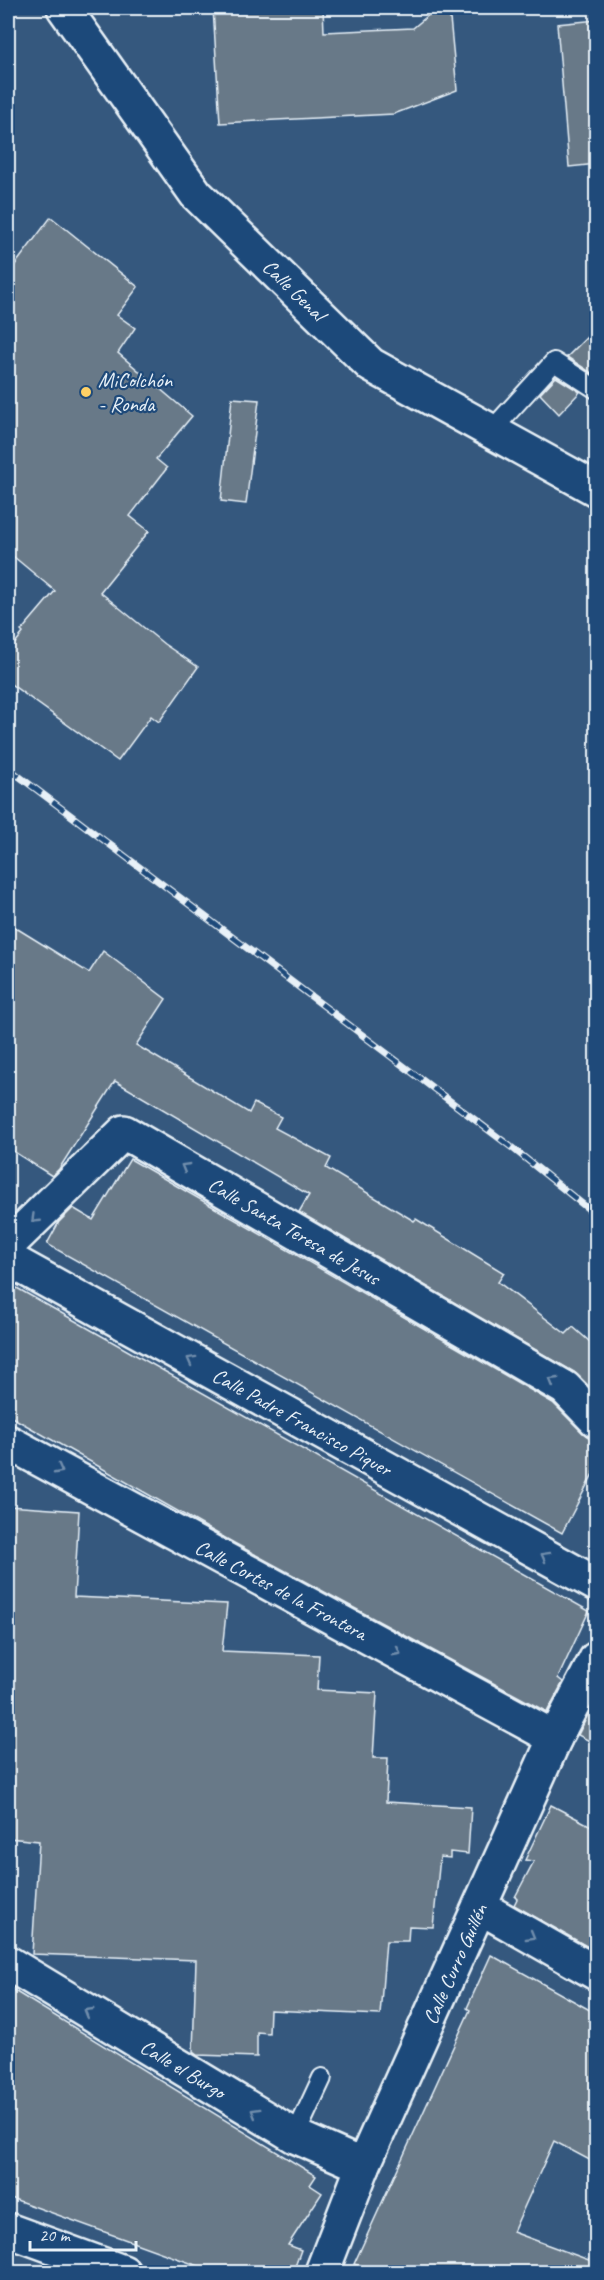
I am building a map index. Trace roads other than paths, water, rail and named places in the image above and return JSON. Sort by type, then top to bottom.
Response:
[{"type":"street","name":"Calle Genal","points":[[64,8],[196,194],[371,365],[597,489]]},
{"type":"street","name":"Calle Santa Teresa de Jesus","points":[[8,1245],[124,1132],[565,1388],[597,1420]]},
{"type":"street","name":"Calle Padre Francisco Piquer","points":[[8,1259],[597,1584]]},
{"type":"street","name":"Calle Cortes de la Frontera","points":[[8,1442],[555,1738]]},
{"type":"street","name":"Calle Curro Guillén","points":[[322,2272],[363,2166],[555,1738],[597,1659]]},
{"type":"street","points":[[480,1907],[597,1973]]},
{"type":"street","name":"Calle el Burgo","points":[[8,1962],[295,2136],[363,2166]]},
{"type":"street","points":[[8,2230],[123,2272]]},
{"type":"lane","points":[[491,431],[554,362],[597,389]]},
{"type":"lane","points":[[295,2136],[322,2078]]},
{"type":"railway","points":[[8,768],[515,1150],[596,1215]]},
{"type":"place","name":"MiColchón - Ronda","points":[[86,392]]}]
